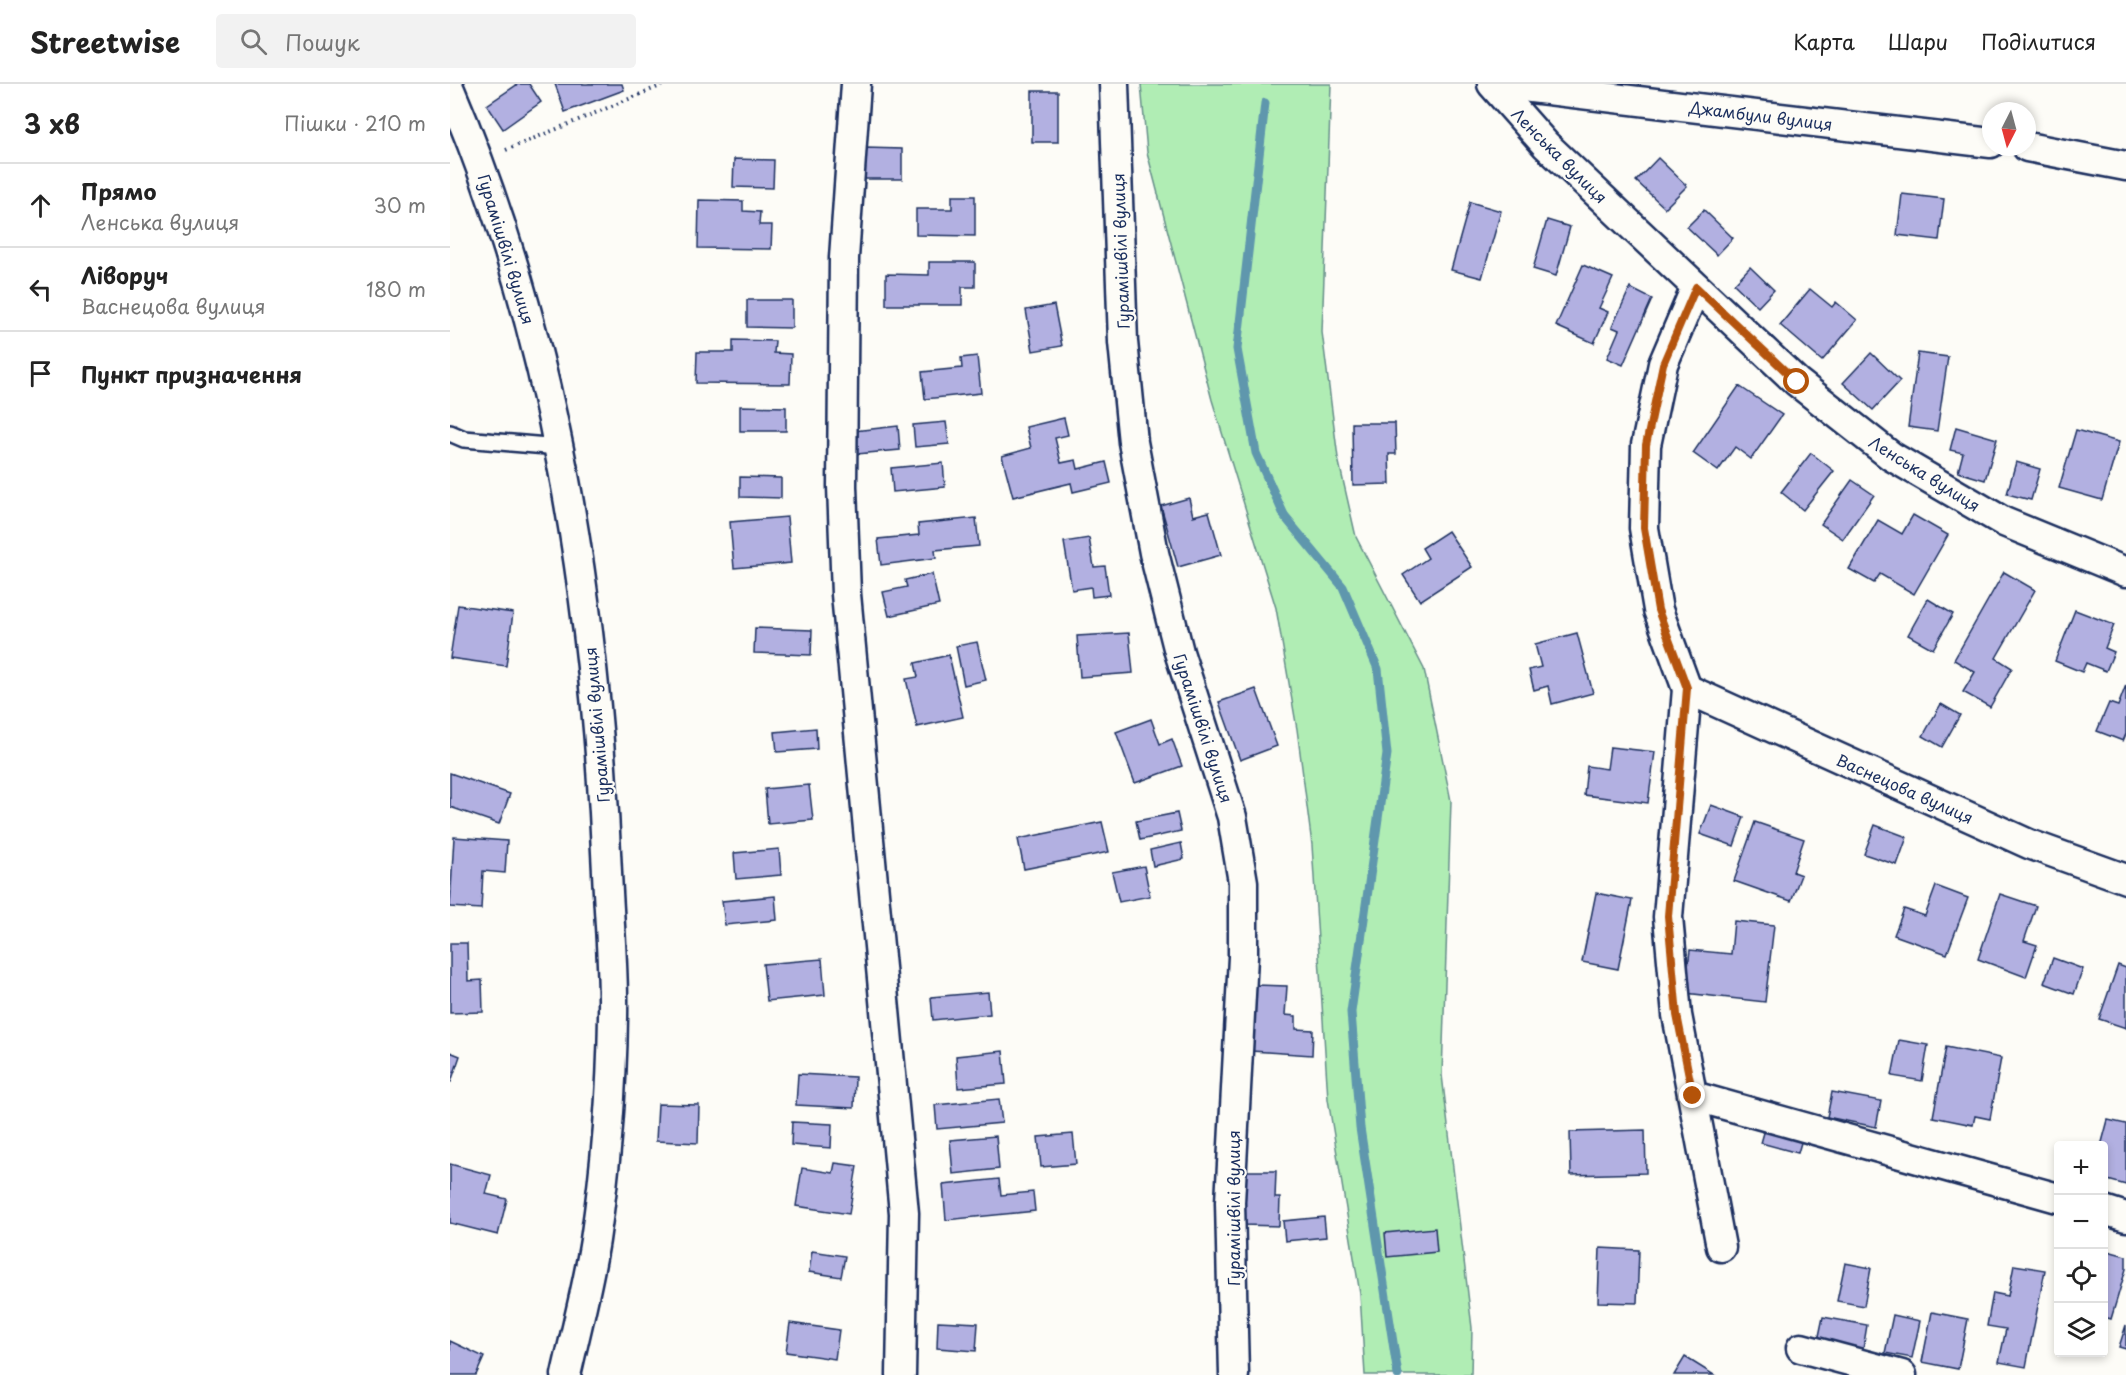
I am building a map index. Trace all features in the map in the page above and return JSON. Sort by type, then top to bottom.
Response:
[{"type":"street","points":[[856,84],[844,258],[842,508],[846,594],[904,1213],[901,1375]]},
{"type":"street","name":"Гурамішвілі вулиця","points":[[1114,84],[1123,342],[1133,442],[1157,564],[1179,652],[1232,817],[1243,882],[1243,957],[1230,1202],[1234,1375]]},
{"type":"street","name":"Джамбули вулиця","points":[[1494,84],[1982,142]]},
{"type":"street","name":"Ленська вулиця","points":[[1494,84],[1546,145],[1797,382],[1891,456],[2004,522],[2126,572]]},
{"type":"street","name":"Гурамішвілі вулиця","points":[[450,90],[480,161],[522,294],[559,447],[586,620],[604,800],[613,1016],[606,1130],[595,1241],[566,1375]]},
{"type":"street","points":[[2036,149],[2126,166]]},
{"type":"street","points":[[1696,287],[1663,364],[1646,445],[1644,528],[1658,610],[1687,688],[1668,916],[1677,1015],[1721,1247]]},
{"type":"street","name":"Васнецова вулиця","points":[[1687,688],[2028,844],[2126,879]]},
{"type":"street","points":[[1693,1096],[2054,1197]]},
{"type":"street","points":[[2108,1212],[2126,1217]]},
{"type":"street","points":[[1802,1348],[1902,1375]]},
{"type":"lane","points":[[450,433],[464,439],[559,447]]},
{"type":"path","points":[[480,161],[665,84]]},
{"type":"green space","points":[[1141,84],[1331,84],[1322,332],[1338,458],[1356,537],[1424,669],[1451,801],[1442,1075],[1472,1328],[1471,1375],[1365,1375],[1360,1294],[1328,1099],[1312,845],[1297,729],[1276,608],[1212,400],[1147,152]]},
{"type":"building","points":[[518,84],[529,84],[541,102],[503,129],[487,105]]},
{"type":"building","points":[[555,84],[622,84],[624,90],[565,112]]},
{"type":"building","points":[[1032,91],[1058,91],[1058,142],[1032,142]]},
{"type":"building","points":[[865,148],[902,149],[902,179],[865,179]]},
{"type":"building","points":[[1658,158],[1687,186],[1665,208],[1636,181]]},
{"type":"building","points":[[734,159],[774,160],[773,188],[733,187]]},
{"type":"building","points":[[1902,194],[1944,199],[1939,240],[1897,235]]},
{"type":"building","points":[[952,196],[975,196],[975,236],[916,235],[916,209],[952,209]]},
{"type":"building","points":[[699,200],[743,201],[743,211],[760,212],[759,225],[772,225],[771,249],[698,248]]},
{"type":"building","points":[[1470,202],[1501,211],[1482,278],[1451,270]]},
{"type":"building","points":[[1704,210],[1733,238],[1717,255],[1687,227]]},
{"type":"building","points":[[1547,220],[1570,227],[1556,276],[1533,269]]},
{"type":"building","points":[[929,262],[975,262],[975,287],[962,287],[962,305],[886,305],[886,274],[929,275]]},
{"type":"building","points":[[1583,265],[1613,278],[1599,308],[1608,312],[1594,343],[1556,326]]},
{"type":"building","points":[[1750,267],[1774,290],[1758,307],[1734,284]]},
{"type":"building","points":[[1630,288],[1652,299],[1623,365],[1607,358],[1619,330],[1612,327]]},
{"type":"building","points":[[1810,289],[1832,307],[1836,302],[1857,320],[1822,361],[1780,325]]},
{"type":"building","points":[[747,300],[792,300],[792,328],[747,327]]},
{"type":"building","points":[[1054,305],[1062,346],[1033,351],[1026,310]]},
{"type":"building","points":[[733,340],[775,341],[774,353],[791,354],[790,384],[696,383],[697,352],[733,352]]},
{"type":"building","points":[[1871,353],[1900,381],[1873,410],[1843,383]]},
{"type":"building","points":[[1918,353],[1948,357],[1937,431],[1908,427]]},
{"type":"building","points":[[977,356],[981,393],[925,399],[922,372],[962,368],[961,358]]},
{"type":"building","points":[[1739,386],[1782,415],[1751,459],[1735,447],[1718,471],[1693,453]]},
{"type":"building","points":[[740,406],[786,407],[786,431],[740,431]]},
{"type":"building","points":[[1064,418],[1068,435],[1055,438],[1061,463],[1076,460],[1078,469],[1106,462],[1111,483],[1073,492],[1071,483],[1013,497],[1002,456],[1031,448],[1026,427]]},
{"type":"building","points":[[946,422],[949,444],[915,447],[913,425]]},
{"type":"building","points":[[1352,423],[1395,423],[1396,454],[1389,454],[1390,484],[1353,485]]},
{"type":"building","points":[[898,426],[900,450],[857,454],[854,431]]},
{"type":"building","points":[[1956,427],[1997,439],[1985,480],[1958,472],[1963,453],[1950,450]]},
{"type":"building","points":[[2076,430],[2119,442],[2102,500],[2059,488]]},
{"type":"building","points":[[1811,453],[1834,471],[1803,510],[1781,492]]},
{"type":"building","points":[[2016,462],[2040,469],[2031,500],[2007,494]]},
{"type":"building","points":[[943,463],[945,487],[893,492],[891,468]]},
{"type":"building","points":[[740,477],[781,478],[781,498],[740,497]]},
{"type":"building","points":[[1852,480],[1874,495],[1843,539],[1821,524]]},
{"type":"building","points":[[1189,498],[1193,516],[1209,512],[1221,555],[1178,567],[1161,506]]},
{"type":"building","points":[[1913,515],[1948,535],[1914,594],[1880,574],[1874,583],[1849,569],[1878,520],[1902,534]]},
{"type":"building","points":[[787,517],[791,563],[734,568],[730,522]]},
{"type":"building","points":[[976,518],[979,546],[935,550],[936,558],[881,565],[878,539],[919,535],[918,524]]},
{"type":"building","points":[[1448,531],[1472,567],[1420,601],[1403,575],[1428,558],[1422,548]]},
{"type":"building","points":[[1089,538],[1094,567],[1105,566],[1109,595],[1092,597],[1091,587],[1072,590],[1064,542]]},
{"type":"building","points":[[2004,572],[2035,590],[1996,658],[2012,668],[1990,707],[1963,692],[1975,672],[1954,660]]},
{"type":"building","points":[[932,574],[939,605],[889,616],[883,592],[907,587],[905,580]]},
{"type":"building","points":[[1928,599],[1953,614],[1933,649],[1908,635]]},
{"type":"building","points":[[458,605],[513,613],[506,666],[450,658]]},
{"type":"building","points":[[2075,610],[2114,625],[2105,648],[2114,652],[2106,671],[2086,663],[2082,672],[2055,661]]},
{"type":"building","points":[[755,628],[812,630],[811,655],[754,653]]},
{"type":"building","points":[[1129,633],[1133,673],[1080,677],[1077,636]]},
{"type":"building","points":[[1577,633],[1593,693],[1552,704],[1548,686],[1534,690],[1529,670],[1541,667],[1535,644]]},
{"type":"building","points":[[977,642],[986,680],[964,685],[956,646]]},
{"type":"building","points":[[949,655],[963,717],[917,727],[906,679],[918,677],[915,663]]},
{"type":"building","points":[[2126,685],[2126,734],[2123,741],[2097,731],[2109,703],[2118,706]]},
{"type":"building","points":[[1256,689],[1277,746],[1240,760],[1219,702]]},
{"type":"building","points":[[1941,704],[1960,715],[1942,747],[1923,736]]},
{"type":"building","points":[[1151,719],[1160,744],[1172,739],[1182,766],[1135,783],[1116,732]]},
{"type":"building","points":[[816,728],[817,749],[777,752],[775,732]]},
{"type":"building","points":[[1610,747],[1655,752],[1648,803],[1584,795],[1587,766],[1607,769]]},
{"type":"building","points":[[450,773],[510,794],[499,824],[450,807]]},
{"type":"building","points":[[809,785],[813,820],[768,824],[765,789]]},
{"type":"building","points":[[1711,805],[1744,817],[1734,846],[1700,834]]},
{"type":"building","points":[[1177,813],[1181,831],[1140,840],[1136,821]]},
{"type":"building","points":[[1102,822],[1109,852],[1024,869],[1018,839]]},
{"type":"building","points":[[1755,822],[1804,839],[1793,872],[1801,875],[1791,901],[1734,881]]},
{"type":"building","points":[[1875,825],[1907,837],[1897,865],[1864,854]]},
{"type":"building","points":[[454,837],[507,841],[505,873],[483,871],[481,909],[450,907]]},
{"type":"building","points":[[1181,843],[1184,859],[1153,866],[1150,850]]},
{"type":"building","points":[[779,849],[781,875],[736,879],[734,853]]},
{"type":"building","points":[[1144,866],[1150,896],[1119,902],[1112,872]]},
{"type":"building","points":[[1936,886],[1968,898],[1947,954],[1894,935],[1904,909],[1925,916]]},
{"type":"building","points":[[1596,893],[1632,900],[1618,969],[1582,962]]},
{"type":"building","points":[[2000,894],[2036,906],[2024,941],[2037,945],[2026,977],[1978,959]]},
{"type":"building","points":[[775,896],[777,920],[725,925],[722,901]]},
{"type":"building","points":[[1734,921],[1774,925],[1765,1002],[1685,993],[1690,950],[1731,954]]},
{"type":"building","points":[[450,943],[467,943],[468,981],[482,980],[483,1012],[450,1013]]},
{"type":"building","points":[[2053,958],[2083,969],[2074,994],[2044,983]]},
{"type":"building","points":[[822,959],[825,995],[767,1001],[763,964]]},
{"type":"building","points":[[2118,965],[2126,968],[2126,1028],[2099,1019]]},
{"type":"building","points":[[1256,985],[1287,986],[1285,1015],[1296,1016],[1296,1029],[1313,1030],[1312,1055],[1251,1051]]},
{"type":"building","points":[[988,992],[990,1014],[933,1020],[931,997]]},
{"type":"building","points":[[1899,1040],[1928,1045],[1922,1081],[1892,1076]]},
{"type":"building","points":[[1946,1047],[2001,1058],[1990,1119],[1975,1116],[1973,1125],[1933,1117]]},
{"type":"building","points":[[1003,1051],[1006,1084],[958,1088],[956,1056]]},
{"type":"building","points":[[450,1052],[460,1056],[451,1082],[450,1082]]},
{"type":"building","points":[[798,1074],[855,1077],[854,1108],[796,1105]]},
{"type":"building","points":[[1832,1092],[1881,1101],[1876,1127],[1827,1117]]},
{"type":"building","points":[[999,1099],[1002,1123],[937,1129],[935,1105]]},
{"type":"building","points":[[658,1104],[699,1105],[698,1143],[656,1141]]},
{"type":"building","points":[[2108,1120],[2126,1124],[2126,1185],[2108,1180],[2108,1141],[2102,1141]]},
{"type":"building","points":[[792,1122],[832,1124],[831,1148],[791,1145]]},
{"type":"building","points":[[1765,1129],[1802,1139],[1798,1153],[1761,1143]]},
{"type":"building","points":[[1645,1130],[1646,1173],[1571,1175],[1570,1132]]},
{"type":"building","points":[[1073,1134],[1076,1164],[1041,1167],[1038,1137]]},
{"type":"building","points":[[996,1136],[999,1169],[953,1174],[950,1140]]},
{"type":"building","points":[[835,1163],[857,1166],[849,1214],[796,1206],[802,1168],[833,1173]]},
{"type":"building","points":[[450,1164],[491,1175],[486,1194],[507,1199],[498,1235],[450,1223]]},
{"type":"building","points":[[1244,1171],[1276,1171],[1275,1198],[1280,1198],[1279,1226],[1243,1225]]},
{"type":"building","points":[[999,1179],[1001,1195],[1033,1192],[1035,1211],[946,1220],[943,1185]]},
{"type":"building","points":[[1324,1217],[1326,1237],[1285,1241],[1283,1221]]},
{"type":"building","points":[[1435,1228],[1437,1252],[1387,1257],[1385,1233]]},
{"type":"building","points":[[1600,1248],[1639,1250],[1637,1303],[1598,1302]]},
{"type":"building","points":[[812,1251],[845,1256],[841,1277],[809,1272]]},
{"type":"building","points":[[2108,1251],[2126,1256],[2126,1269],[2111,1319],[2108,1318]]},
{"type":"building","points":[[1845,1263],[1871,1268],[1864,1306],[1837,1301]]},
{"type":"building","points":[[2014,1265],[2045,1270],[2026,1367],[1999,1362],[2006,1329],[1987,1326],[1993,1293],[2008,1296]]},
{"type":"building","points":[[1932,1312],[1968,1319],[1958,1369],[1922,1362]]},
{"type":"building","points":[[1893,1315],[1920,1321],[1912,1358],[1885,1353]]},
{"type":"building","points":[[1823,1317],[1867,1325],[1863,1349],[1818,1341]]},
{"type":"building","points":[[938,1321],[978,1323],[976,1351],[937,1348]]},
{"type":"building","points":[[790,1323],[839,1330],[835,1359],[786,1352]]},
{"type":"building","points":[[2126,1325],[2126,1349],[2119,1347]]},
{"type":"building","points":[[450,1341],[484,1357],[476,1375],[450,1375]]},
{"type":"building","points":[[1685,1357],[1714,1375],[1674,1375]]},
{"type":"waterway","points":[[1265,103],[1237,349],[1256,453],[1285,517],[1343,587],[1378,669],[1387,754],[1351,1012],[1360,1128],[1398,1375]]},
{"type":"route","points":[[1693,1096],[1677,1015],[1668,916],[1687,688],[1658,610],[1644,528],[1646,445],[1663,364],[1696,287],[1797,382]]}]
